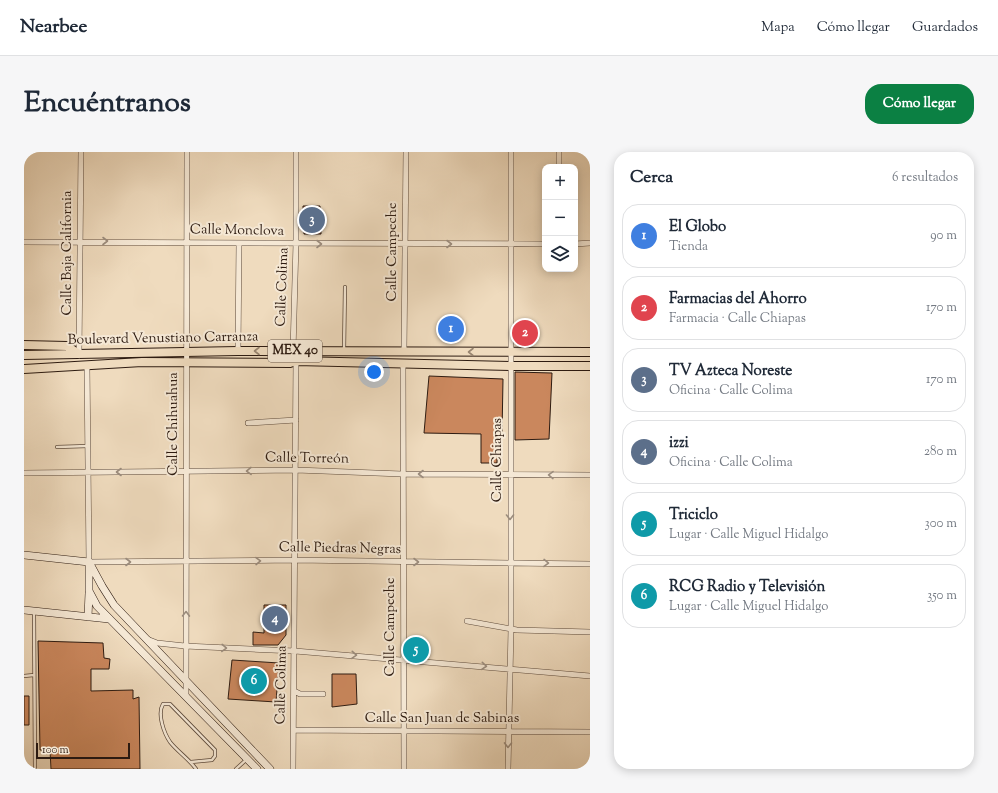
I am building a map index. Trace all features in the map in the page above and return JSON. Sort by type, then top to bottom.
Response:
[{"type":"main road","name":"MEX 40","points":[[24,345],[67,346],[79,354]]},
{"type":"main road","name":"Boulevard Venustiano Carranza","points":[[24,355],[186,351],[590,352]]},
{"type":"main road","name":"Boulevard Venustiano Carranza","points":[[24,370],[87,367],[142,362],[290,363],[296,360],[403,364],[590,366]]},
{"type":"main road","points":[[24,555],[89,562]]},
{"type":"main road","points":[[88,617],[89,562]]},
{"type":"main road","points":[[89,562],[114,605],[270,769]]},
{"type":"main road","points":[[89,591],[97,606],[109,619],[186,695],[257,769]]},
{"type":"main road","points":[[24,610],[109,619]]},
{"type":"main road","points":[[124,633],[132,625]]},
{"type":"street","name":"Calle Baja California","points":[[79,354],[81,152]]},
{"type":"street","name":"Calle Chihuahua","points":[[186,695],[187,152]]},
{"type":"street","name":"Calle Colima","points":[[292,351],[296,244],[296,152]]},
{"type":"street","name":"Calle Campeche","points":[[404,351],[406,152]]},
{"type":"street","name":"Calle Chiapas","points":[[508,769],[511,629],[511,152]]},
{"type":"street","points":[[559,152],[559,164]]},
{"type":"street","name":"Calle Monclova","points":[[24,242],[80,241],[296,244],[542,244]]},
{"type":"street","points":[[238,351],[239,243]]},
{"type":"street","points":[[578,244],[590,243]]},
{"type":"street","name":"Calle Colima","points":[[294,769],[296,360]]},
{"type":"street","name":"Calle Campeche","points":[[403,364],[402,474],[404,769]]},
{"type":"street","points":[[87,367],[90,472],[89,562]]},
{"type":"street","points":[[248,423],[296,420]]},
{"type":"street","name":"Calle Torreón","points":[[24,473],[296,470],[402,474],[590,475]]},
{"type":"street","name":"Calle Piedras Negras","points":[[89,562],[295,560],[590,564]]},
{"type":"street","points":[[467,621],[511,629],[590,632]]},
{"type":"street","points":[[144,638],[157,643],[185,646],[295,651],[510,668],[590,676]]},
{"type":"street","points":[[294,691],[300,694],[323,694]]},
{"type":"street","name":"Calle San Juan de Sabinas","points":[[294,730],[590,732]]},
{"type":"lane","points":[[344,351],[345,287]]},
{"type":"lane","points":[[57,447],[89,446]]},
{"type":"lane","points":[[34,611],[35,769]]},
{"type":"lane","points":[[24,676],[34,675]]},
{"type":"lane","points":[[191,762],[212,760],[215,756],[214,750],[170,704],[163,704],[160,717],[168,738],[196,769]]},
{"type":"lane","points":[[236,769],[248,759]]},
{"type":"building","points":[[303,206],[320,206],[321,234],[304,234]]},
{"type":"building","points":[[515,372],[552,373],[549,439],[515,440]]},
{"type":"building","points":[[429,376],[503,379],[502,434],[497,434],[497,463],[481,463],[481,434],[424,433]]},
{"type":"building","points":[[264,605],[286,605],[286,635],[278,645],[253,645],[253,632],[264,633]]},
{"type":"building","points":[[38,641],[103,643],[104,658],[110,659],[109,669],[91,669],[91,691],[133,690],[133,699],[139,697],[140,769],[51,769],[50,750],[40,750]]},
{"type":"building","points":[[408,643],[426,644],[425,656],[408,655]]},
{"type":"building","points":[[232,660],[279,663],[276,702],[228,699]]},
{"type":"building","points":[[332,674],[356,674],[357,704],[332,707]]},
{"type":"building","points":[[24,696],[29,696],[29,725],[24,725]]},
{"type":"place","name":"TV Azteca Noreste","points":[[312,220]]},
{"type":"place","name":"El Globo","points":[[451,329]]},
{"type":"place","name":"Farmacias del Ahorro","points":[[525,333]]},
{"type":"place","name":"izzi","points":[[275,619]]},
{"type":"place","name":"Triciclo","points":[[416,650]]},
{"type":"place","name":"RCG Radio y Televisión","points":[[254,681]]}]
